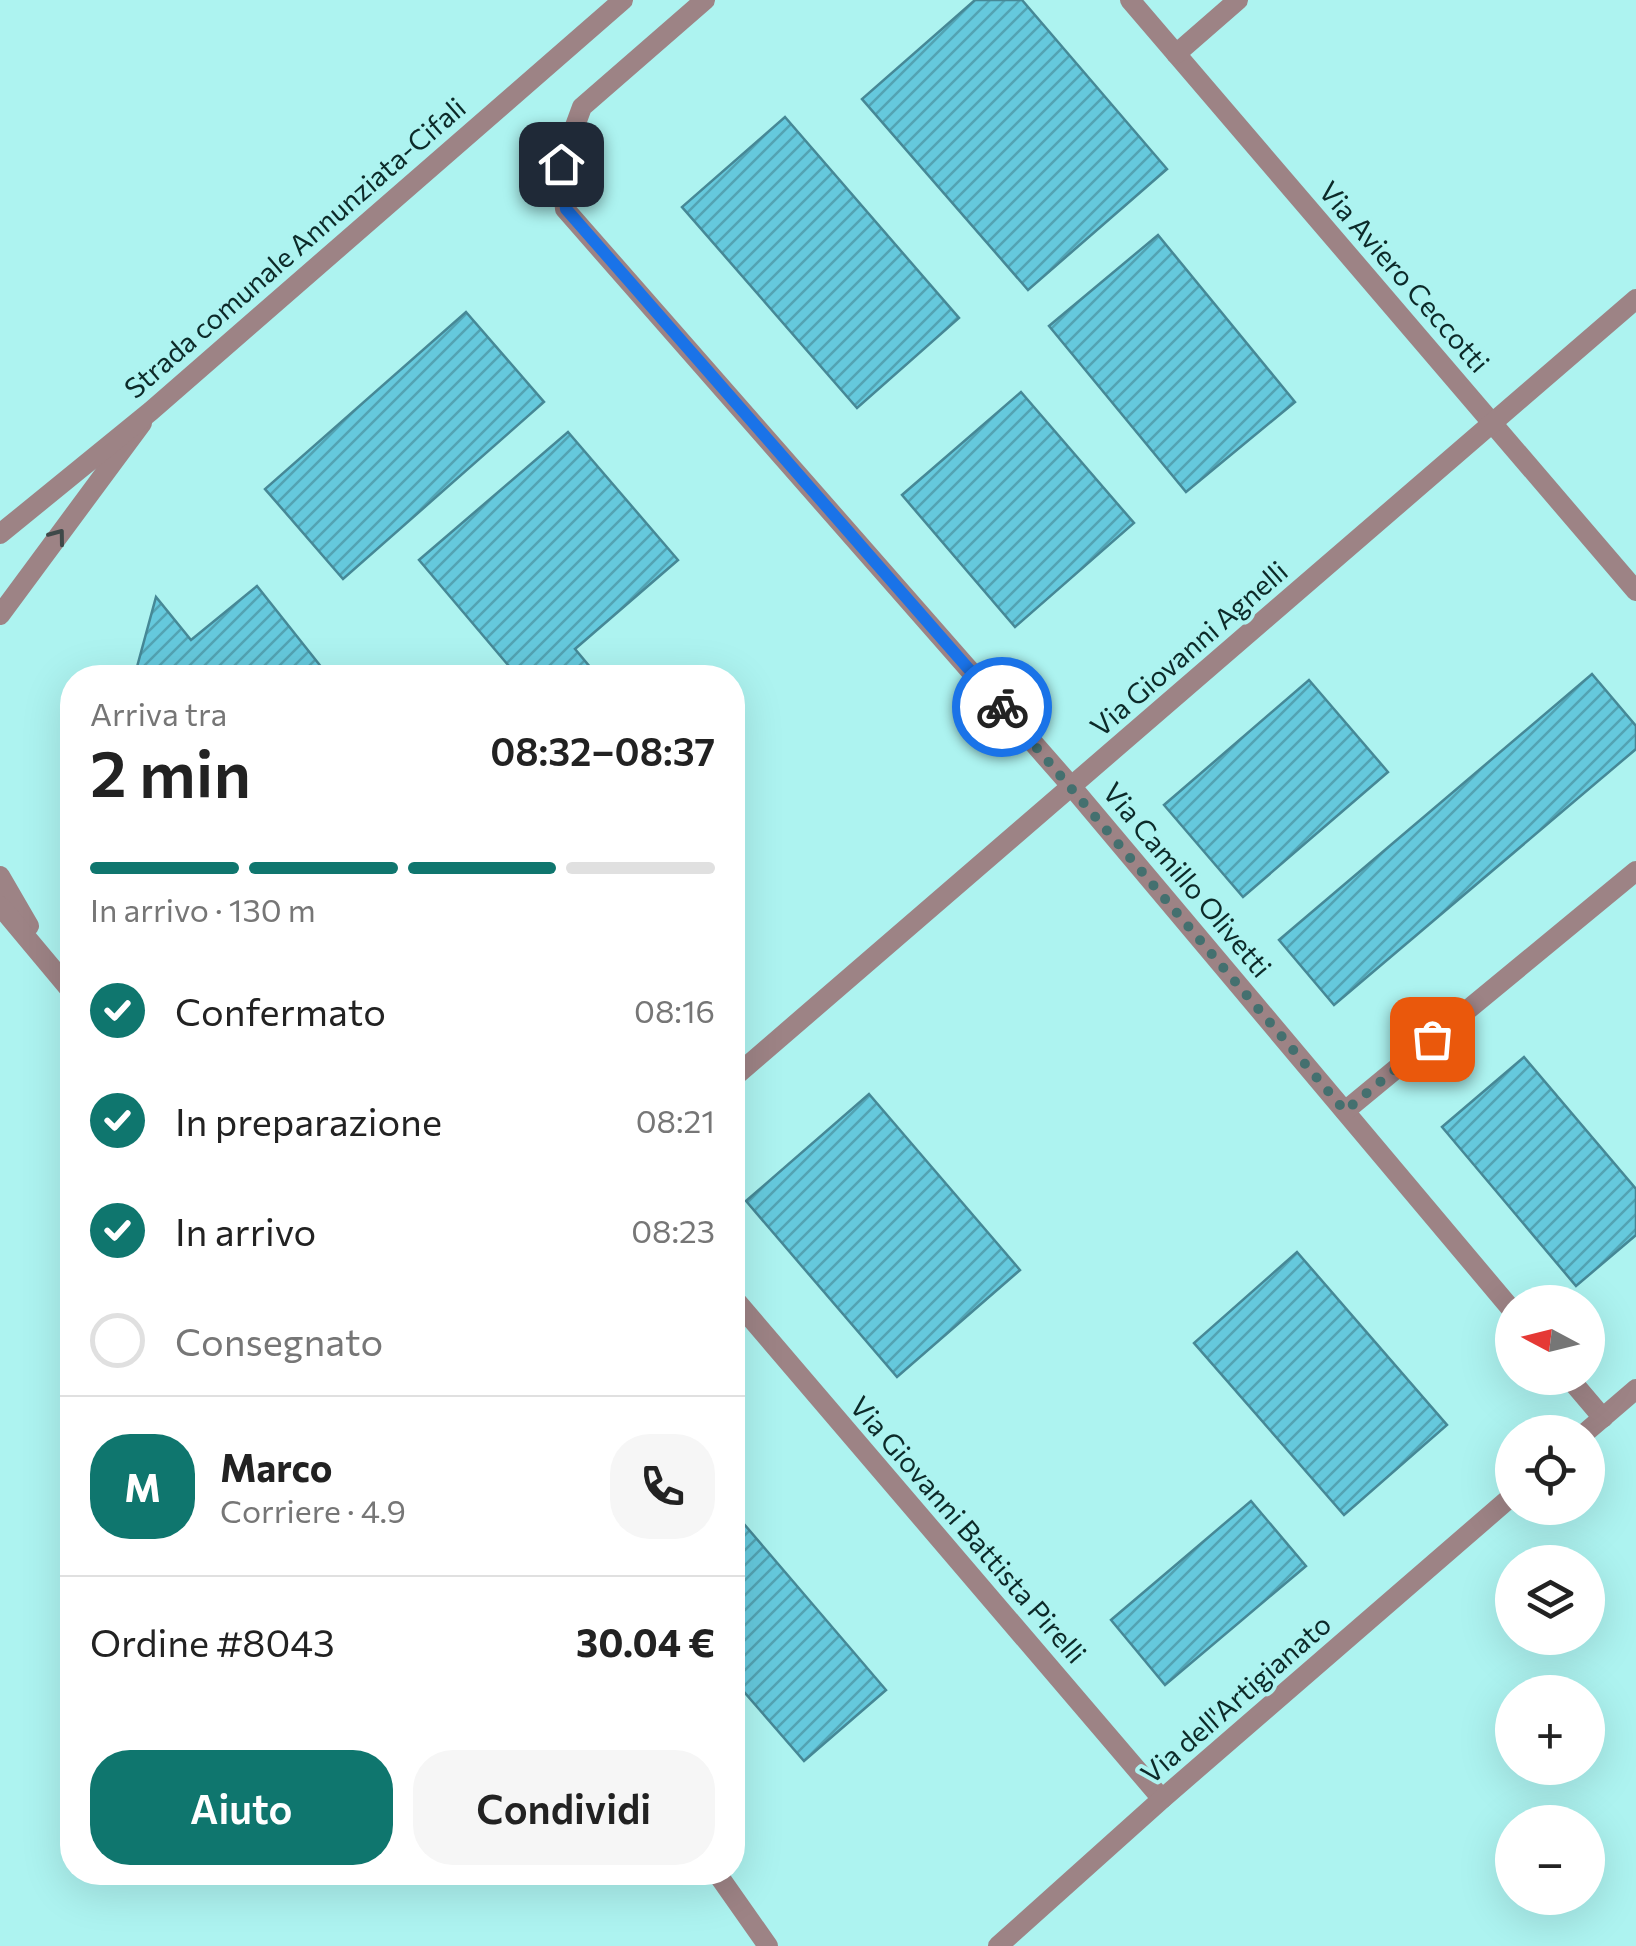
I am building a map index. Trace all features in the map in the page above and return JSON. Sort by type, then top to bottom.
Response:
[{"type":"street","name":"Strada comunale Annunziata-Cifali","points":[[0,534],[151,411],[623,0]]},
{"type":"street","name":"Via Camillo Olivetti","points":[[705,0],[582,107],[561,164],[566,209],[1072,786],[1495,1290]]},
{"type":"street","name":"Via Aviero Ceccotti","points":[[1130,0],[1636,590]]},
{"type":"street","points":[[1176,54],[1238,0]]},
{"type":"street","name":"Via Giovanni Agnelli","points":[[745,1069],[1636,299]]},
{"type":"street","points":[[0,614],[151,411]]},
{"type":"street","points":[[1345,1111],[1636,872]]},
{"type":"street","points":[[0,876],[50,962]]},
{"type":"street","points":[[0,906],[60,976]]},
{"type":"street","name":"Via Giovanni Battista Pirelli","points":[[745,1311],[1162,1799]]},
{"type":"street","points":[[1605,1416],[1636,1389]]},
{"type":"street","points":[[1583,1395],[1600,1415]]},
{"type":"street","name":"Via dell'Artigianato","points":[[998,1946],[1495,1511]]},
{"type":"street","points":[[725,1885],[768,1946]]},
{"type":"building","points":[[975,0],[1022,0],[1167,169],[1028,290],[862,99]]},
{"type":"building","points":[[785,117],[959,318],[857,408],[682,207]]},
{"type":"building","points":[[1158,235],[1295,402],[1186,492],[1049,326]]},
{"type":"building","points":[[466,312],[544,402],[343,579],[265,489]]},
{"type":"building","points":[[1021,392],[1134,523],[1015,627],[902,495]]},
{"type":"building","points":[[568,432],[678,560],[575,649],[588,665],[508,665],[419,560]]},
{"type":"building","points":[[257,586],[320,665],[138,665],[156,597],[191,640]]},
{"type":"building","points":[[1592,674],[1636,726],[1636,749],[1334,1005],[1279,940]]},
{"type":"building","points":[[1309,680],[1388,772],[1243,897],[1164,805]]},
{"type":"building","points":[[1524,1057],[1636,1189],[1636,1235],[1575,1285],[1442,1127]]},
{"type":"building","points":[[869,1094],[1020,1270],[897,1377],[746,1201]]},
{"type":"building","points":[[1297,1252],[1447,1425],[1344,1515],[1194,1343]]},
{"type":"building","points":[[1251,1501],[1306,1566],[1165,1685],[1111,1620]]},
{"type":"building","points":[[745,1525],[886,1690],[804,1761],[745,1693]]},
{"type":"way so far","points":[[1002,707],[1345,1111],[1432,1039]]},
{"type":"route","points":[[561,164],[566,209],[1002,707]]}]
